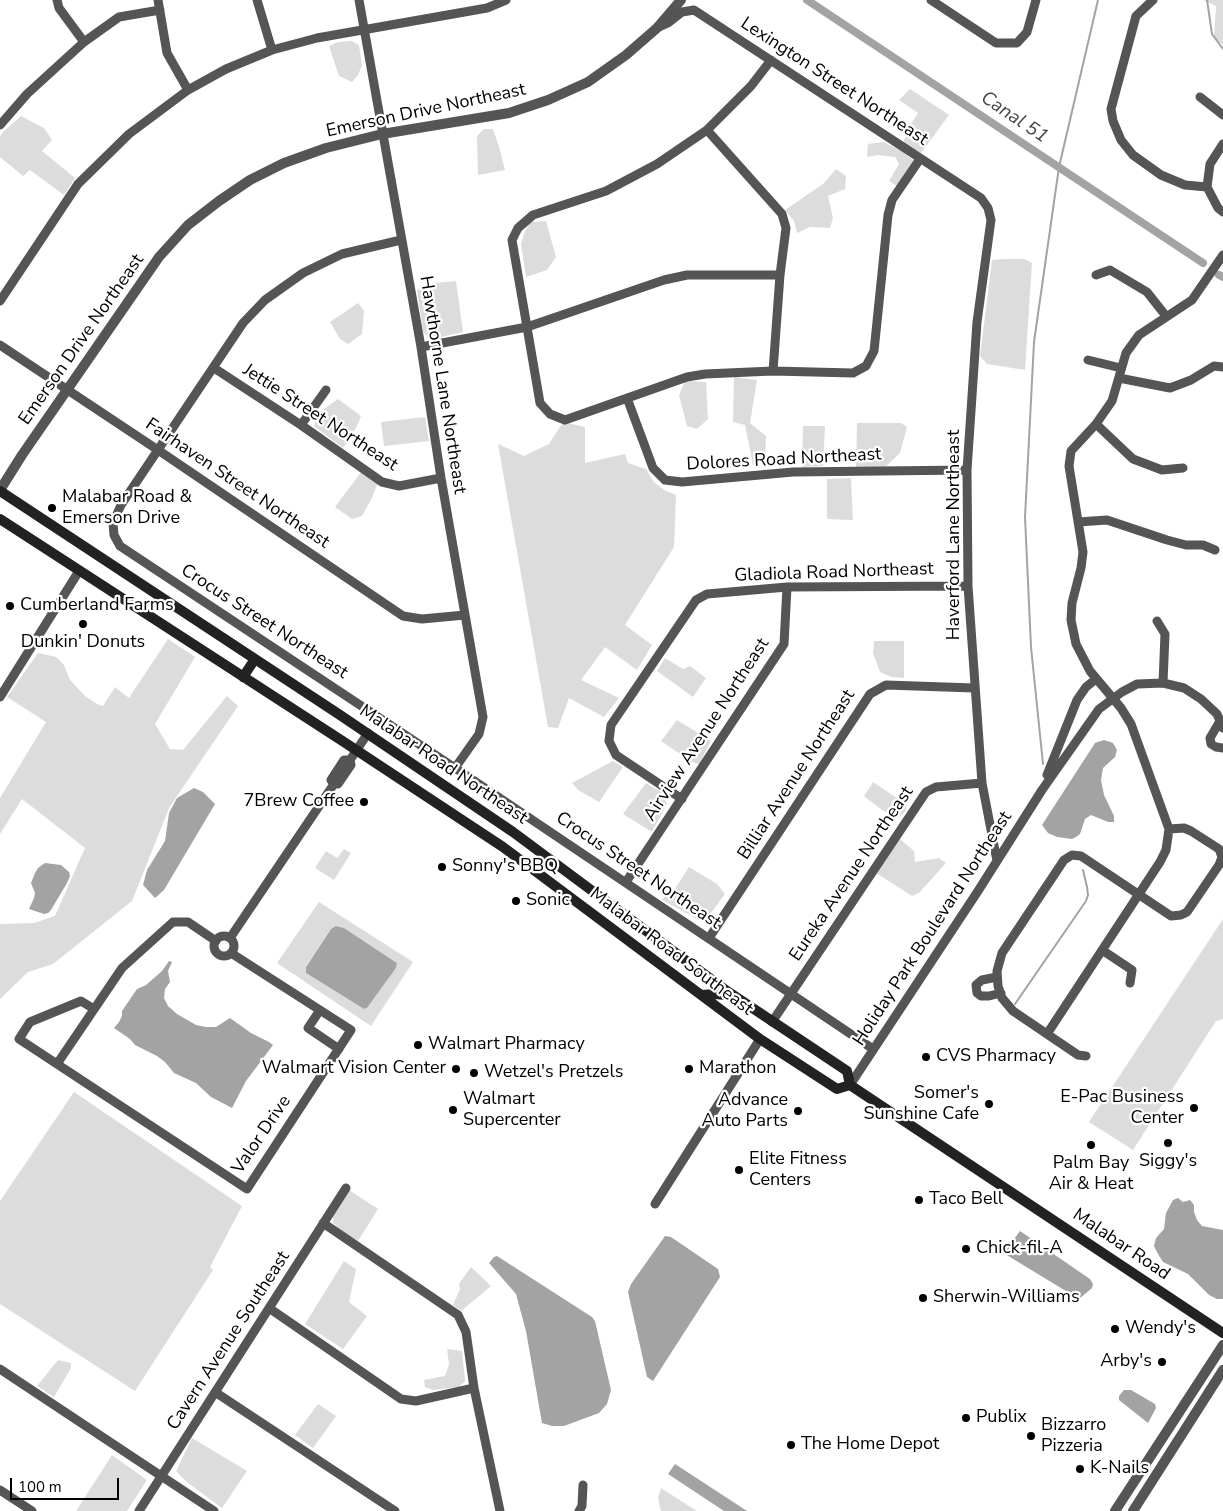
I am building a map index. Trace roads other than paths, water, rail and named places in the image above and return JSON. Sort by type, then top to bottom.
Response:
[{"type":"main road","name":"Malabar Road Northeast","points":[[0,490],[368,733],[514,832],[735,996],[846,1071],[850,1085]]},
{"type":"main road","name":"Malabar Road Southeast","points":[[0,519],[503,847],[760,1039],[837,1089],[850,1085]]},
{"type":"main road","points":[[243,677],[255,659]]},
{"type":"main road","points":[[701,995],[735,996]]},
{"type":"main road","name":"Malabar Road","points":[[850,1085],[1223,1333]]},
{"type":"street","points":[[57,0],[58,8],[84,42]]},
{"type":"street","points":[[158,0],[167,53],[188,90]]},
{"type":"street","points":[[257,0],[272,50]]},
{"type":"street","name":"Hawthorne Lane Northeast","points":[[359,0],[421,347],[441,478],[483,716],[479,734],[455,768]]},
{"type":"street","points":[[0,301],[78,184],[129,134],[188,90],[226,69],[272,50],[317,38],[487,8],[506,0]]},
{"type":"street","name":"Emerson Drive Northeast","points":[[0,490],[159,257],[188,226],[206,211],[250,180],[284,163],[326,148],[382,134],[509,113],[548,100],[588,82],[626,55],[657,28],[681,0]]},
{"type":"street","points":[[932,0],[996,43],[1017,43],[1027,32],[1036,0]]},
{"type":"street","points":[[1153,0],[1136,16],[1111,109],[1113,121],[1121,140],[1133,155],[1140,160],[1162,175],[1185,185],[1207,187]]},
{"type":"street","points":[[0,125],[27,94],[84,42],[119,17],[160,10]]},
{"type":"street","name":"Lexington Street Northeast","points":[[657,28],[668,23],[682,12],[694,10],[981,198],[988,208]]},
{"type":"street","points":[[771,60],[751,86],[707,130],[657,164],[606,192],[533,216],[518,228],[512,240],[540,403],[550,414],[565,420],[687,377],[705,374],[773,371],[853,373],[866,366],[874,351],[888,215],[892,200],[920,159]]},
{"type":"street","points":[[1200,98],[1223,115]]},
{"type":"street","points":[[707,130],[782,214],[786,228],[780,275],[773,371]]},
{"type":"street","points":[[1223,144],[1210,164],[1207,187],[1218,208],[1223,212]]},
{"type":"street","name":"Haverford Lane Northeast","points":[[988,208],[991,220],[977,322],[967,470],[968,586],[982,783],[997,861]]},
{"type":"street","points":[[158,450],[245,321],[265,300],[303,273],[342,254],[401,240]]},
{"type":"street","points":[[1047,1034],[1166,850],[1169,829],[1132,724],[1096,679],[1076,644],[1071,620],[1072,604],[1082,568],[1083,552],[1069,466],[1072,451],[1096,424],[1112,401],[1126,353],[1139,335],[1192,300],[1223,255]]},
{"type":"street","points":[[1096,275],[1110,270],[1147,292],[1166,316]]},
{"type":"street","points":[[421,347],[527,327],[664,280],[687,275],[780,275]]},
{"type":"street","name":"Fairhaven Street Northeast","points":[[0,345],[403,616],[422,619],[465,615]]},
{"type":"street","points":[[1088,360],[1121,368]]},
{"type":"street","points":[[1119,378],[1170,388],[1191,380],[1214,366],[1223,367]]},
{"type":"street","name":"Jettie Street Northeast","points":[[214,368],[301,425],[382,482],[399,486],[441,478]]},
{"type":"street","points":[[301,425],[326,390]]},
{"type":"street","name":"Dolores Road Northeast","points":[[627,398],[653,468],[666,480],[682,482],[793,472],[967,470]]},
{"type":"street","points":[[1096,424],[1133,459],[1162,470],[1183,468]]},
{"type":"street","name":"Crocus Street Northeast","points":[[158,450],[116,514],[113,523],[114,535],[120,546],[626,882],[873,1049]]},
{"type":"street","points":[[1078,522],[1108,520],[1167,540],[1186,545],[1202,544],[1215,550]]},
{"type":"street","points":[[0,697],[80,571]]},
{"type":"street","name":"Gladiola Road Northeast","points":[[682,799],[616,755],[609,741],[611,725],[696,600],[708,594],[788,587],[968,586]]},
{"type":"street","name":"Airview Avenue Northeast","points":[[626,882],[784,644],[788,587]]},
{"type":"street","points":[[1157,621],[1165,634],[1163,683]]},
{"type":"street","name":"Holiday Park Boulevard Northeast","points":[[1042,790],[1077,700],[1086,687],[1096,679]]},
{"type":"street","name":"Holiday Park Boulevard Northeast","points":[[850,1085],[1042,790],[1099,709],[1137,684],[1163,683],[1184,688],[1201,699],[1217,714],[1221,725]]},
{"type":"street","name":"Billiar Avenue Northeast","points":[[709,938],[870,694],[886,685],[974,688]]},
{"type":"street","points":[[1221,725],[1210,738],[1211,744],[1223,748]]},
{"type":"street","points":[[230,938],[334,784],[338,784],[342,779],[351,765],[350,760],[368,733]]},
{"type":"street","name":"Eureka Avenue Northeast","points":[[772,1022],[926,792],[936,787],[982,783]]},
{"type":"street","points":[[1086,1056],[1078,1055],[1013,1011],[1000,993],[997,971],[1002,953],[1064,860],[1072,855],[1081,856],[1170,916],[1187,912],[1219,865],[1222,857],[1219,849],[1184,828],[1169,829]]},
{"type":"street","name":"Valor Drive","points":[[57,1064],[122,968],[173,922],[188,922],[216,940],[215,948],[217,953],[223,956],[231,953],[351,1030],[247,1189],[57,1064],[19,1039],[30,1022],[81,1001],[94,1009]]},
{"type":"street","points":[[216,940],[224,937],[230,938]]},
{"type":"street","points":[[230,938],[234,947],[231,953]]},
{"type":"street","points":[[1102,950],[1132,970],[1130,983]]},
{"type":"street","points":[[997,977],[982,980],[976,985],[977,993],[981,996],[1000,993]]},
{"type":"street","points":[[320,1010],[308,1028],[339,1049]]},
{"type":"street","points":[[655,1204],[760,1039]]},
{"type":"street","name":"Cavern Avenue Southeast","points":[[139,1511],[346,1188]]},
{"type":"street","points":[[324,1223],[458,1315],[466,1332],[474,1388],[500,1511]]},
{"type":"street","points":[[269,1308],[401,1400],[416,1401],[474,1388]]},
{"type":"street","points":[[1115,1511],[1223,1345]]},
{"type":"street","points":[[0,1369],[214,1511]]},
{"type":"street","points":[[1134,1508],[1223,1370]]},
{"type":"street","points":[[215,1392],[394,1511]]},
{"type":"street","points":[[1145,1491],[1151,1455]]},
{"type":"street","points":[[1134,1508],[1138,1490],[1136,1478]]},
{"type":"street","points":[[579,1511],[582,1506],[583,1485]]},
{"type":"street","points":[[0,1490],[32,1511]]},
{"type":"waterway","name":"Canal 51","points":[[807,0],[1203,263]]},
{"type":"waterway","points":[[1043,764],[1031,647],[1025,517],[1034,342],[1059,167],[1098,0]]},
{"type":"waterway","points":[[1207,0],[1212,34],[1223,49]]},
{"type":"waterway","points":[[1219,275],[1223,277]]},
{"type":"waterway","points":[[1015,1004],[1086,901],[1088,895],[1083,870]]},
{"type":"place","name":"Malabar Road & Emerson Drive","points":[[52,508]]},
{"type":"place","name":"Cumberland Farms","points":[[10,606]]},
{"type":"place","name":"Dunkin' Donuts","points":[[83,624]]},
{"type":"place","name":"7Brew Coffee","points":[[364,802]]},
{"type":"place","name":"Sonny's BBQ","points":[[442,867]]},
{"type":"place","name":"Sonic","points":[[516,901]]},
{"type":"place","name":"Walmart Pharmacy","points":[[418,1045]]},
{"type":"place","name":"CVS Pharmacy","points":[[926,1057]]},
{"type":"place","name":"Walmart Vision Center","points":[[456,1069]]},
{"type":"place","name":"Marathon","points":[[689,1069]]},
{"type":"place","name":"Wetzel's Pretzels","points":[[474,1073]]},
{"type":"place","name":"Somer's Sunshine Cafe","points":[[989,1104]]},
{"type":"place","name":"E-Pac Business Center","points":[[1194,1108]]},
{"type":"place","name":"Walmart Supercenter","points":[[453,1110]]},
{"type":"place","name":"Advance Auto Parts","points":[[798,1111]]},
{"type":"place","name":"Siggy's","points":[[1168,1143]]},
{"type":"place","name":"Palm Bay Air & Heat","points":[[1091,1145]]},
{"type":"place","name":"Elite Fitness Centers","points":[[739,1170]]},
{"type":"place","name":"Taco Bell","points":[[919,1200]]},
{"type":"place","name":"Chick-fil-A","points":[[966,1249]]},
{"type":"place","name":"Sherwin-Williams","points":[[923,1298]]},
{"type":"place","name":"Wendy's","points":[[1115,1329]]},
{"type":"place","name":"Arby's","points":[[1162,1362]]},
{"type":"place","name":"Publix","points":[[966,1418]]},
{"type":"place","name":"Bizzarro Pizzeria","points":[[1031,1436]]},
{"type":"place","name":"The Home Depot","points":[[791,1445]]},
{"type":"place","name":"K-Nails","points":[[1080,1469]]}]
